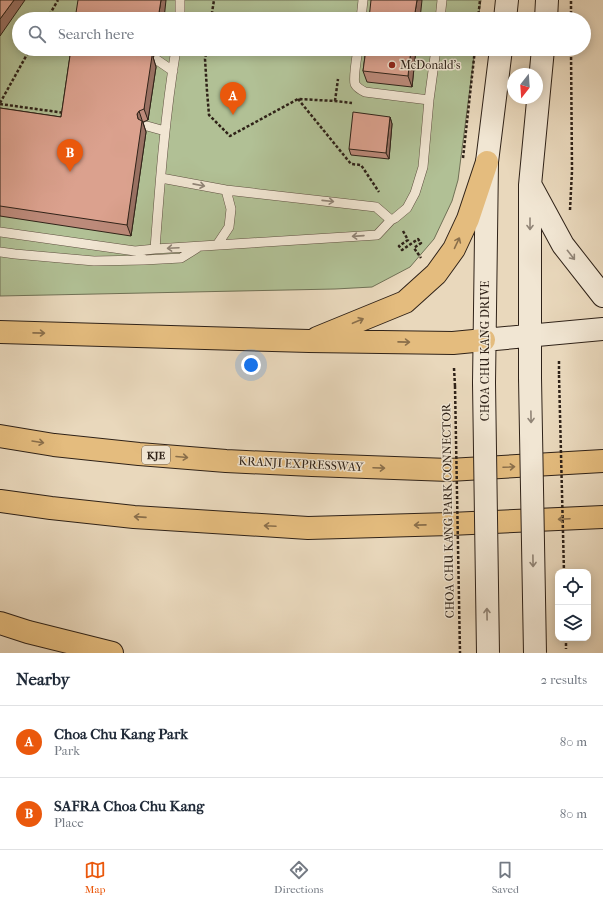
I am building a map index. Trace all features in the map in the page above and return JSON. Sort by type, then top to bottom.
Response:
[{"type":"highway","points":[[309,341],[405,302],[436,274],[454,248],[468,219],[487,162]]},
{"type":"highway","points":[[0,332],[309,341],[454,343],[484,340]]},
{"type":"highway","name":"KRANJI EXPRESSWAY","points":[[0,436],[54,445],[139,454],[226,461],[312,465],[449,470],[603,462]]},
{"type":"highway","points":[[0,501],[134,517],[308,528],[450,524],[603,517]]},
{"type":"highway","points":[[0,623],[28,632],[112,653]]},
{"type":"main road","points":[[506,12],[507,0]]},
{"type":"main road","points":[[546,12],[547,0]]},
{"type":"main road","name":"CHOA CHU KANG DRIVE","points":[[488,653],[484,383],[487,162],[500,56]]},
{"type":"main road","points":[[535,653],[530,378],[530,185],[542,56]]},
{"type":"main road","points":[[530,185],[563,245],[603,296]]},
{"type":"main road","points":[[484,340],[603,329]]},
{"type":"lane","points":[[180,0],[180,12]]},
{"type":"lane","points":[[362,12],[363,0]]},
{"type":"lane","points":[[441,12],[442,0]]},
{"type":"lane","points":[[155,249],[165,131],[175,56]]},
{"type":"lane","points":[[357,56],[354,78],[355,84],[359,90],[430,100]]},
{"type":"lane","points":[[0,232],[135,251],[377,235],[393,219],[408,208],[415,193],[423,167],[435,56]]},
{"type":"lane","points":[[157,60],[173,71]]},
{"type":"lane","points":[[147,126],[165,131]]},
{"type":"lane","points":[[161,178],[226,190],[376,207],[393,219]]},
{"type":"lane","points":[[216,245],[229,228],[231,209],[226,190]]},
{"type":"lane","points":[[0,252],[94,261],[144,260],[181,258],[198,247]]},
{"type":"lane","points":[[135,251],[144,260]]},
{"type":"path","points":[[51,12],[58,0]]},
{"type":"path","points":[[212,12],[214,0]]},
{"type":"path","points":[[479,12],[480,0]]},
{"type":"path","points":[[571,0],[571,12]]},
{"type":"path","points":[[26,56],[0,103],[67,114]]},
{"type":"path","points":[[205,56],[209,115],[230,136],[298,99],[351,164],[361,165],[393,219],[408,240],[399,246],[402,250],[418,239],[421,243],[414,248],[423,260]]},
{"type":"path","points":[[463,163],[474,56]]},
{"type":"path","points":[[570,214],[572,171],[571,56]]},
{"type":"path","points":[[559,361],[564,569]]},
{"type":"path","name":"CHOA CHU KANG PARK CONNECTOR","points":[[454,368],[460,653]]},
{"type":"path","points":[[566,641],[566,650]]},
{"type":"green space","points":[[0,0],[481,0],[479,12],[12,12],[12,56],[474,56],[458,180],[452,201],[434,239],[410,267],[372,287],[0,296]]},
{"type":"building","points":[[0,0],[14,0],[0,19]]},
{"type":"building","points":[[78,0],[161,0],[159,12],[76,12]]},
{"type":"building","points":[[371,0],[417,0],[415,12],[370,12]]},
{"type":"building","points":[[70,56],[152,56],[144,109],[139,111],[137,114],[138,119],[142,121],[127,225],[0,206],[0,108],[61,117]]},
{"type":"building","points":[[365,56],[410,56],[408,76],[363,71]]},
{"type":"building","points":[[353,112],[390,117],[386,153],[349,149]]},
{"type":"place","name":"McDonald's","points":[[392,65]]},
{"type":"place","name":"Choa Chu Kang Park","points":[[233,115]]},
{"type":"place","name":"SAFRA Choa Chu Kang","points":[[70,172]]}]
